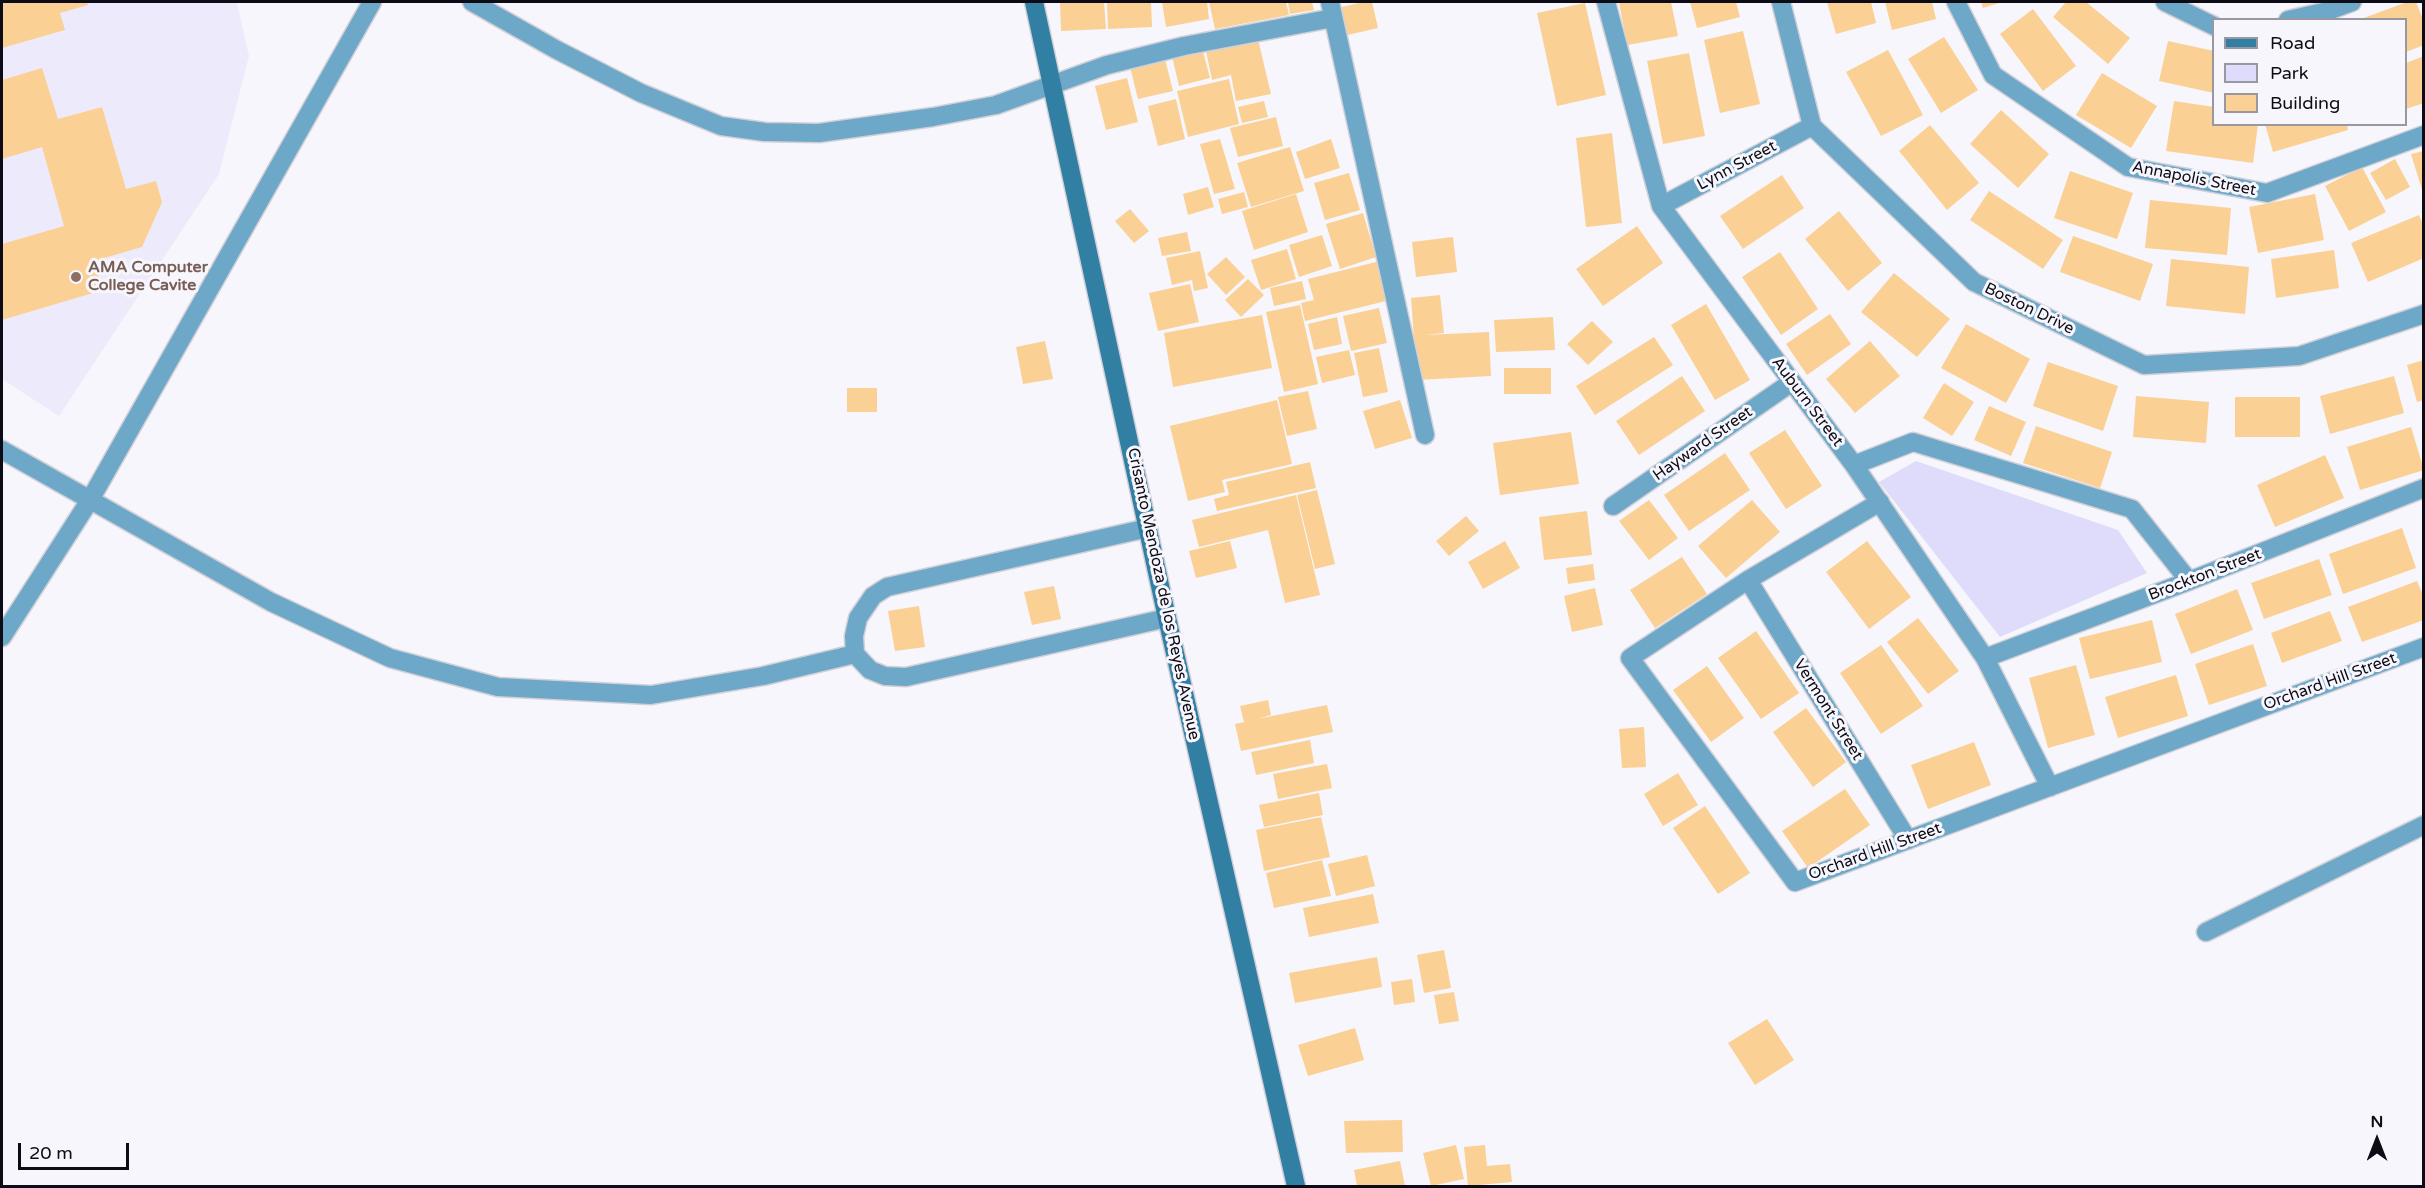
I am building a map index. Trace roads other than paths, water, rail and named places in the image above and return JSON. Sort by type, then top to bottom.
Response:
[{"type":"main road","name":"Crisanto Mendoza de los Reyes Avenue","points":[[1034,2],[1167,618],[1296,1186]]},
{"type":"street","points":[[2,636],[90,500],[372,2]]},
{"type":"street","points":[[472,2],[557,50],[641,93],[721,126],[765,132],[819,133],[933,117],[996,105],[1107,65],[1331,10],[1425,435]]},
{"type":"street","name":"Auburn Street","points":[[1606,2],[1661,206],[1854,465],[1985,658],[2050,786]]},
{"type":"street","points":[[1781,2],[1812,126]]},
{"type":"street","name":"Annapolis Street","points":[[1956,2],[1993,75],[2128,167],[2267,193],[2424,135]]},
{"type":"street","points":[[2165,2],[2212,25]]},
{"type":"street","points":[[2297,18],[2328,11],[2352,2]]},
{"type":"street","name":"Lynn Street","points":[[1661,206],[1812,126]]},
{"type":"street","name":"Boston Drive","points":[[1812,126],[1974,282],[2144,365],[2299,356],[2424,314]]},
{"type":"street","name":"Hayward Street","points":[[1613,506],[1792,382]]},
{"type":"street","points":[[1854,465],[1913,442],[2132,509],[2189,582]]},
{"type":"street","points":[[2,450],[271,602],[390,658],[498,687],[651,695],[763,676],[855,654]]},
{"type":"street","name":"Brockton Street","points":[[1985,658],[2189,582],[2424,488]]},
{"type":"street","name":"Orchard Hill Street","points":[[1880,502],[1748,580],[1630,658],[1795,882],[2424,647]]},
{"type":"street","points":[[1148,528],[887,587],[873,596],[858,618],[854,636],[855,654],[870,670],[885,676],[906,677],[1167,618]]},
{"type":"street","name":"Vermont Street","points":[[1748,580],[1908,840]]},
{"type":"street","points":[[2205,932],[2424,825]]},
{"type":"place","name":"AMA Computer College Cavite","points":[[76,277]]}]
